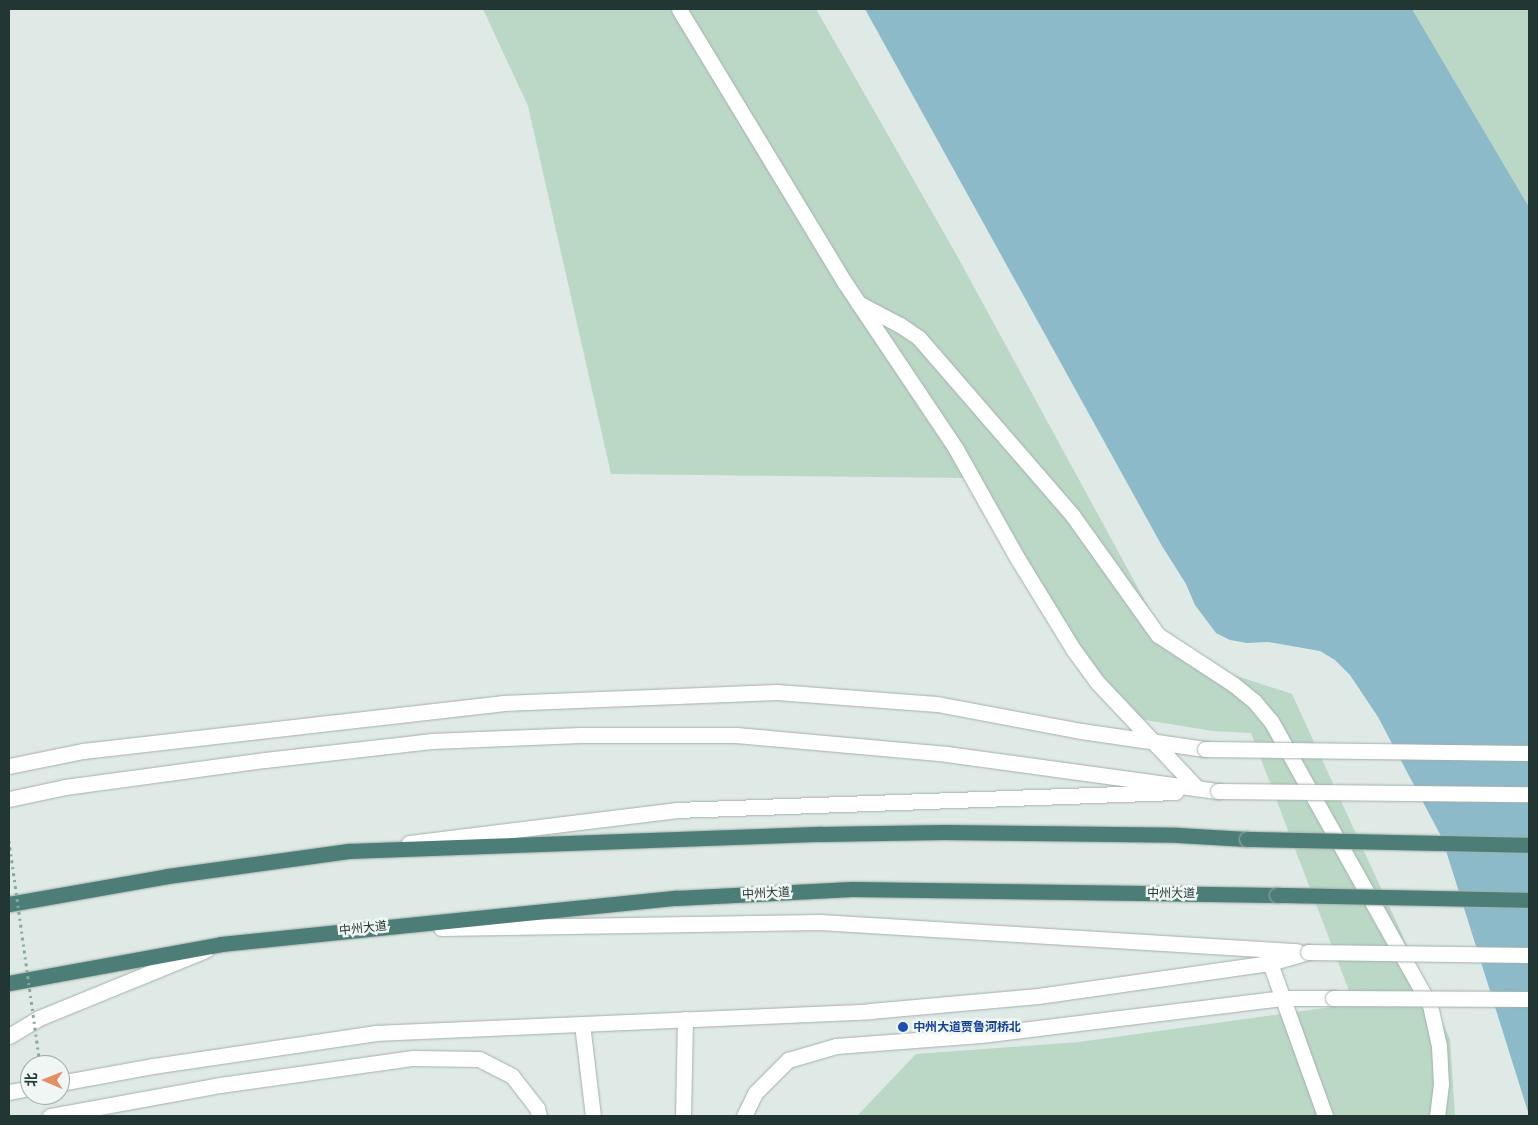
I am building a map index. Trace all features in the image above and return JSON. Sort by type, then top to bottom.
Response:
[{"type":"highway","points":[[9,904],[168,876],[348,851],[850,833],[944,832],[1178,835],[1529,846]]},
{"type":"highway","name":"中州大道","points":[[9,983],[221,944],[676,898],[852,889],[1529,900]]},
{"type":"street","points":[[679,9],[858,302],[956,449],[1021,564],[1073,650],[1097,682],[1197,788]]},
{"type":"street","points":[[858,302],[900,325],[919,338],[1073,516],[1158,635],[1233,684],[1254,701],[1272,721],[1430,1005],[1439,1046],[1441,1084],[1437,1116]]},
{"type":"street","points":[[9,766],[83,751],[502,703],[777,692],[937,704],[1081,731],[1149,739],[1205,749],[1529,752]]},
{"type":"street","points":[[9,799],[65,787],[275,759],[431,741],[580,735],[736,735],[947,754],[1218,791]]},
{"type":"street","points":[[348,851],[676,810],[1218,791],[1529,794]]},
{"type":"street","points":[[357,929],[820,922],[1308,952],[1529,955]]},
{"type":"street","points":[[9,1036],[39,1018],[221,944]]},
{"type":"street","points":[[70,1081],[153,1066],[376,1033],[870,1011],[1038,996],[1270,963],[1308,952]]},
{"type":"street","points":[[1270,963],[1325,1116]]},
{"type":"street","points":[[744,1116],[754,1093],[788,1060],[836,1046],[981,1035],[1282,998],[1529,999]]},
{"type":"street","points":[[683,1116],[685,1019]]},
{"type":"street","points":[[582,1024],[593,1116]]},
{"type":"street","points":[[50,1116],[220,1085],[413,1058],[479,1059],[512,1076],[537,1108],[539,1116]]},
{"type":"path","points":[[9,841],[39,1055]]},
{"type":"green space","points":[[483,9],[816,9],[956,254],[1162,632],[1234,675],[1292,694],[1450,1039],[1455,1116],[857,1116],[916,1054],[1079,1042],[1354,1004],[1251,733],[1213,731],[1126,717],[967,478],[611,474],[528,106]]},
{"type":"green space","points":[[1412,9],[1529,9],[1529,207]]},
{"type":"water","points":[[865,9],[1412,9],[1529,207],[1529,1115],[1442,838],[1378,717],[1350,675],[1335,660],[1320,651],[1268,642],[1247,643],[1230,640],[1216,633],[1195,605],[1186,584],[1162,546]]},
{"type":"place","name":"中州大道贾鲁河桥北","points":[[903,1027]]}]
